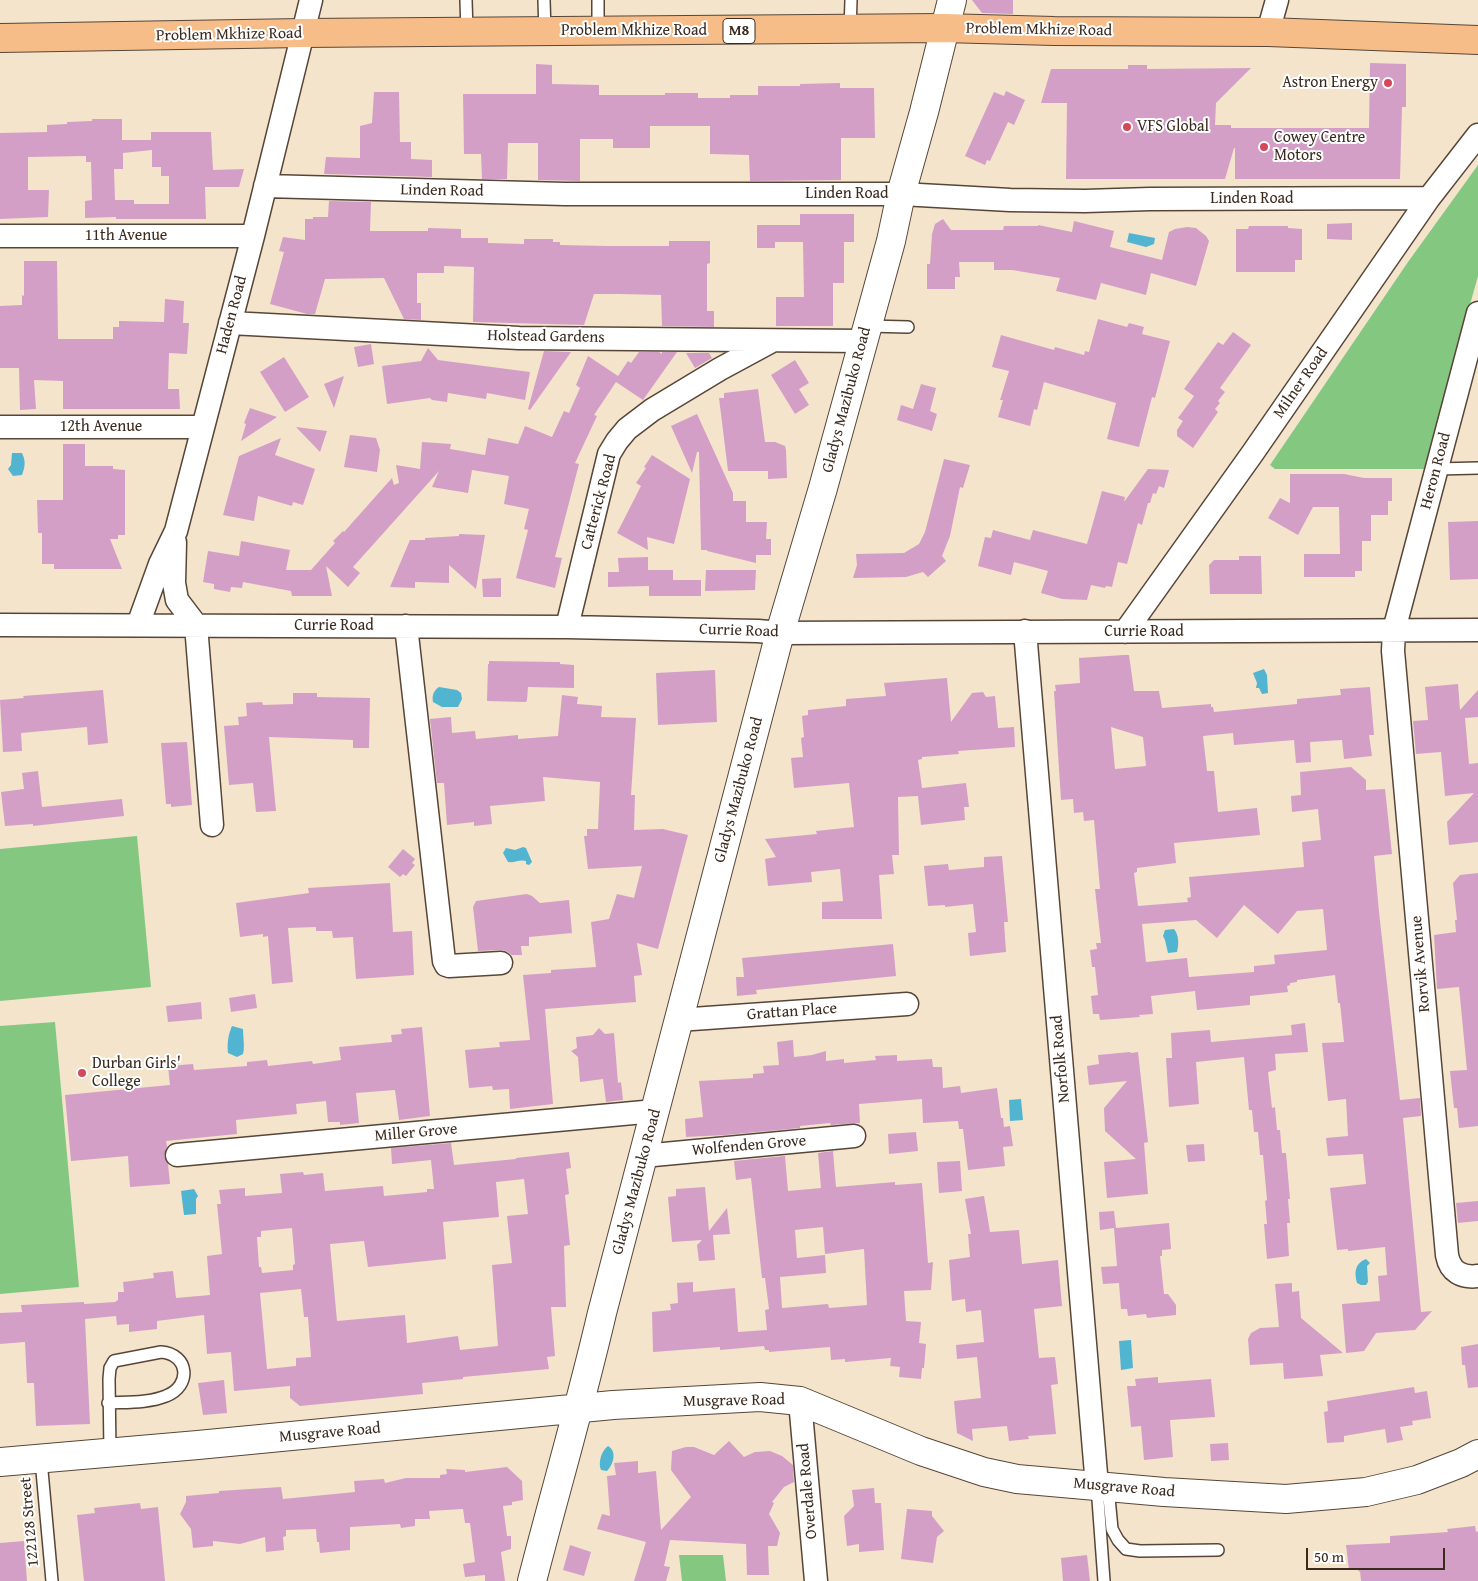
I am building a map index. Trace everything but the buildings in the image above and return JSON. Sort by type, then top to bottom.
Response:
[{"type":"main road","name":"Problem Mkhize Road","points":[[0,38],[302,33],[943,28],[1064,31],[1268,32],[1478,40]]},
{"type":"street","name":"Haden Road","points":[[138,625],[160,564],[176,531],[253,236],[311,0]]},
{"type":"street","name":"Gladys Mazibuko Road","points":[[532,1581],[577,1409],[587,1378],[678,1020],[780,633],[823,488],[891,241],[943,28],[952,0]]},
{"type":"street","points":[[1268,32],[1277,0]]},
{"type":"street","name":"Milner Road","points":[[1125,632],[1252,454],[1429,198],[1478,135]]},
{"type":"street","name":"Linden Road","points":[[264,186],[575,194],[901,194],[1010,200],[1085,201],[1429,198]]},
{"type":"street","name":"11th Avenue","points":[[0,236],[253,236]]},
{"type":"street","name":"Heron Road","points":[[1394,630],[1478,313]]},
{"type":"street","name":"Holstead Gardens","points":[[230,323],[519,338],[773,341],[865,334]]},
{"type":"street","name":"Catterick Road","points":[[567,627],[609,454],[617,441],[627,429],[652,410],[720,369],[773,341]]},
{"type":"street","name":"12th Avenue","points":[[0,427],[203,427]]},
{"type":"street","points":[[176,531],[174,583],[177,600],[196,625],[212,825]]},
{"type":"street","name":"Currie Road","points":[[0,625],[567,627],[780,633],[1478,630]]},
{"type":"street","points":[[406,626],[444,961],[449,966],[501,963]]},
{"type":"street","name":"Rorvik Avenue","points":[[1394,630],[1393,651],[1447,1255],[1448,1262],[1458,1274],[1468,1277],[1478,1276]]},
{"type":"street","name":"Norfolk Road","points":[[1024,631],[1102,1486]]},
{"type":"street","name":"Grattan Place","points":[[678,1020],[907,1004]]},
{"type":"street","name":"Miller Grove","points":[[177,1155],[655,1111]]},
{"type":"street","name":"Wolfenden Grove","points":[[643,1156],[854,1136]]},
{"type":"street","name":"Musgrave Road","points":[[0,1462],[41,1460],[613,1405],[760,1397],[800,1401],[921,1451],[984,1472],[1017,1479],[1102,1486],[1286,1499],[1366,1492],[1417,1480],[1461,1463],[1478,1454]]},
{"type":"street","name":"Overdale Road","points":[[800,1401],[816,1581]]},
{"type":"lane","points":[[466,0],[467,32]]},
{"type":"lane","points":[[544,0],[545,32]]},
{"type":"lane","points":[[598,0],[598,32]]},
{"type":"lane","points":[[850,30],[851,0]]},
{"type":"lane","points":[[865,334],[908,327]]},
{"type":"lane","points":[[1437,469],[1478,468]]},
{"type":"lane","points":[[108,1404],[166,1396],[176,1391],[181,1385],[184,1370],[176,1356],[169,1352],[114,1361],[110,1368],[108,1404],[110,1453]]},
{"type":"lane","name":"122128 Street","points":[[41,1460],[52,1581]]},
{"type":"lane","points":[[1102,1486],[1112,1529],[1126,1549],[1140,1551],[1218,1550]]},
{"type":"lane","points":[[1102,1486],[1104,1581]]},
{"type":"green space","points":[[1478,165],[1478,276],[1424,469],[1275,469],[1270,465],[1408,262]]},
{"type":"green space","points":[[137,836],[151,987],[0,1001],[0,849]]},
{"type":"green space","points":[[55,1022],[79,1287],[0,1294],[0,1026]]},
{"type":"green space","points":[[679,1555],[723,1555],[726,1581],[682,1581]]},
{"type":"water","points":[[1129,233],[1155,238],[1154,244],[1146,247],[1127,242]]},
{"type":"water","points":[[12,453],[22,453],[25,464],[22,475],[13,476],[8,469],[11,465]]},
{"type":"water","points":[[1264,669],[1267,675],[1268,693],[1262,694],[1259,688],[1256,688],[1257,683],[1253,673]]},
{"type":"water","points":[[439,687],[457,690],[461,693],[462,699],[458,707],[442,707],[433,702],[433,694]]},
{"type":"water","points":[[523,847],[526,848],[532,862],[529,865],[526,864],[526,861],[508,862],[503,853],[506,848],[515,850]]},
{"type":"water","points":[[1174,929],[1178,940],[1177,952],[1168,953],[1163,936],[1165,930]]},
{"type":"water","points":[[232,1026],[243,1029],[244,1051],[243,1054],[237,1057],[228,1053],[228,1040]]},
{"type":"water","points":[[1021,1099],[1023,1120],[1010,1121],[1009,1100]]},
{"type":"water","points":[[194,1189],[198,1196],[196,1199],[196,1214],[184,1215],[181,1191]]},
{"type":"water","points":[[1366,1259],[1370,1263],[1367,1266],[1368,1282],[1366,1285],[1361,1285],[1357,1283],[1356,1268]]},
{"type":"water","points":[[1131,1340],[1133,1368],[1121,1370],[1119,1341]]},
{"type":"water","points":[[608,1446],[613,1451],[614,1458],[607,1471],[601,1470],[600,1464],[602,1454]]},
{"type":"place","name":"Astron Energy","points":[[1388,83]]},
{"type":"place","name":"VFS Global","points":[[1127,127]]},
{"type":"place","name":"Cowey Centre Motors","points":[[1264,147]]},
{"type":"place","name":"Durban Girls' College","points":[[82,1073]]}]
